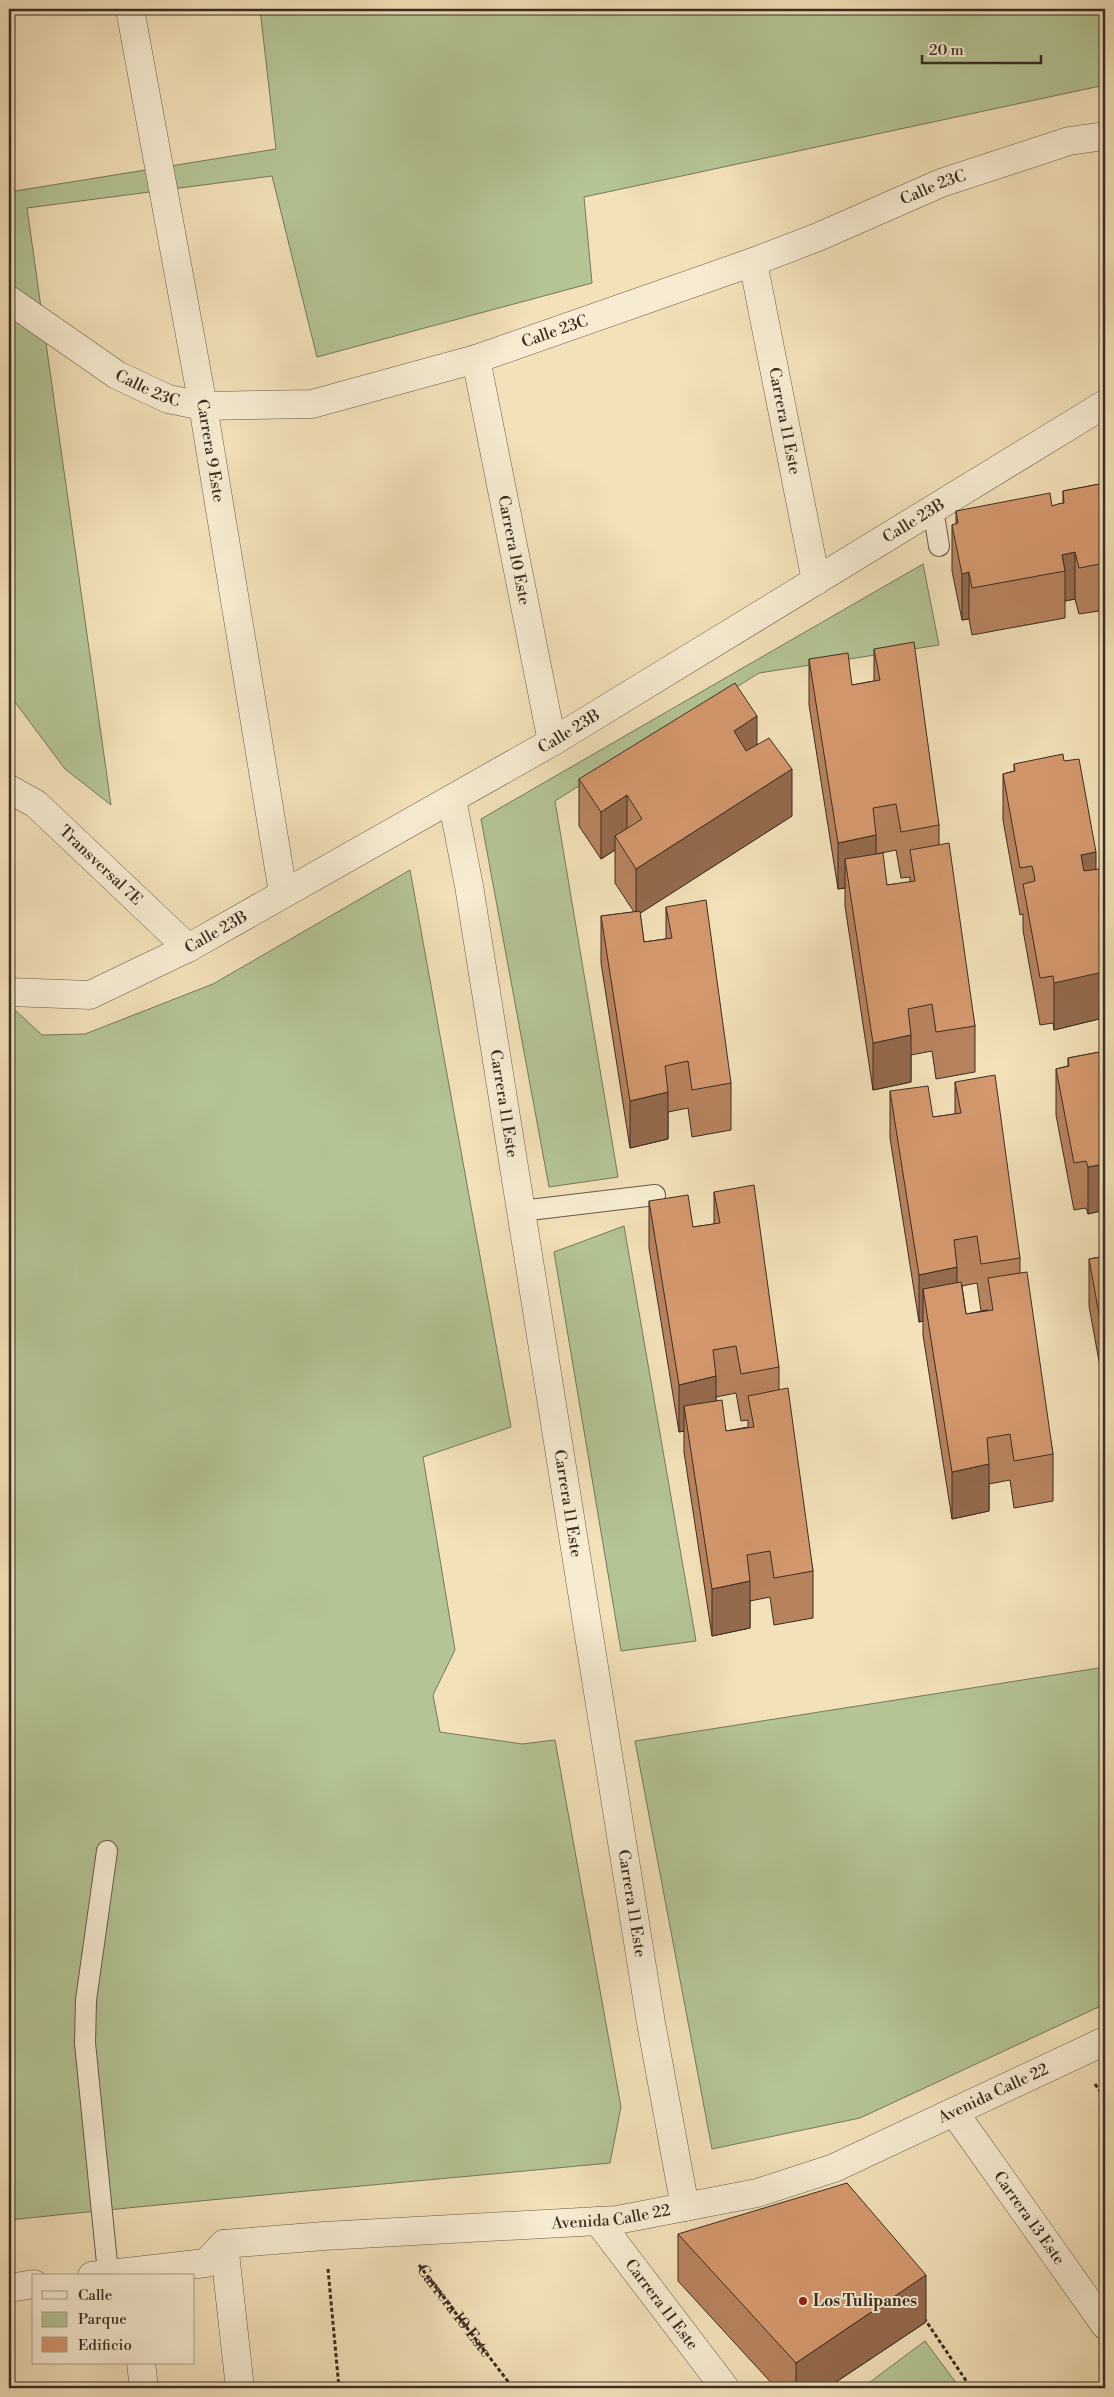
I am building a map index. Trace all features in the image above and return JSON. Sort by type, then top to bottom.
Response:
[{"type":"street","name":"Carrera 9 Este","points":[[130,9],[204,406],[283,893]]},
{"type":"street","name":"Calle 23C","points":[[9,300],[117,374],[168,399],[204,406],[312,404],[476,359],[752,262],[818,237],[941,183],[1070,141],[1105,136]]},
{"type":"street","name":"Carrera 11 Este","points":[[752,262],[816,581]]},
{"type":"street","name":"Carrera 10 Este","points":[[476,359],[552,742]]},
{"type":"street","name":"Calle 23B","points":[[9,992],[90,995],[188,948],[552,742],[1105,404]]},
{"type":"street","name":"Transversal 7E","points":[[9,789],[36,804],[188,948]]},
{"type":"street","name":"Carrera 11 Este","points":[[452,798],[469,886],[651,2023],[685,2207]]},
{"type":"street","name":"Avenida Calle 22","points":[[224,2244],[324,2236],[598,2221],[757,2193],[834,2168],[1105,2041]]},
{"type":"street","name":"Carrera 13 Este","points":[[954,2112],[1105,2325]]},
{"type":"street","name":"Carrera 11 Este","points":[[598,2221],[725,2388]]},
{"type":"street","points":[[114,2274],[206,2263],[224,2244]]},
{"type":"street","points":[[224,2244],[240,2388]]},
{"type":"street","points":[[9,2288],[32,2284]]},
{"type":"street","points":[[141,2364],[144,2388]]},
{"type":"lane","points":[[933,509],[939,546]]},
{"type":"lane","points":[[520,1211],[655,1195]]},
{"type":"lane","points":[[107,1851],[86,2000],[85,2043],[114,2274]]},
{"type":"path","name":"Carrera 10 Este","points":[[394,2233],[513,2388]]},
{"type":"path","points":[[324,2236],[339,2388]]},
{"type":"path","points":[[922,2316],[971,2388]]},
{"type":"green space","points":[[260,9],[1105,9],[1105,85],[584,197],[592,283],[317,357],[272,176],[27,208],[111,805],[65,769],[9,694],[9,192],[276,149]]},
{"type":"green space","points":[[923,564],[939,645],[759,673],[555,801],[618,1177],[549,1187],[481,819]]},
{"type":"green space","points":[[410,870],[511,1427],[423,1457],[455,1650],[433,1695],[440,1732],[522,1744],[555,1740],[621,2107],[610,2163],[9,2220],[9,1010],[15,1010],[42,1035],[85,1034],[213,984]]},
{"type":"green space","points":[[624,1226],[696,1641],[621,1651],[554,1252]]},
{"type":"green space","points":[[1105,1667],[1105,2004],[860,2118],[712,2149],[635,1741]]},
{"type":"green space","points":[[925,2341],[960,2388],[862,2388]]},
{"type":"building","points":[[1105,483],[1105,563],[1079,568],[1075,552],[1062,555],[1065,571],[972,588],[969,572],[962,574],[952,525],[958,523],[956,511],[1050,493],[1052,506],[1064,503],[1063,491]]},
{"type":"building","points":[[914,642],[939,825],[901,832],[896,804],[873,808],[876,835],[838,843],[809,659],[848,653],[852,685],[880,680],[874,649]]},
{"type":"building","points":[[735,683],[757,716],[734,731],[746,751],[769,738],[792,769],[636,869],[615,836],[642,819],[627,795],[601,812],[579,779]]},
{"type":"building","points":[[1063,754],[1064,761],[1079,759],[1096,852],[1081,855],[1084,871],[1099,869],[1105,900],[1105,965],[1101,966],[1103,972],[1054,983],[1053,976],[1040,978],[1023,884],[1035,881],[1034,874],[1032,866],[1020,868],[1003,774],[1015,771],[1014,764]]},
{"type":"building","points":[[949,843],[975,1026],[936,1032],[932,1004],[908,1009],[911,1035],[873,1043],[845,859],[883,853],[887,885],[915,881],[910,850]]},
{"type":"building","points":[[706,900],[731,1083],[692,1090],[688,1061],[665,1066],[668,1092],[630,1101],[601,916],[640,911],[644,942],[672,938],[666,907]]},
{"type":"building","points":[[1105,1051],[1105,1164],[1088,1167],[1086,1161],[1074,1163],[1056,1069],[1069,1066],[1068,1058]]},
{"type":"building","points":[[995,1075],[1020,1258],[981,1264],[977,1236],[954,1240],[957,1267],[919,1275],[890,1091],[928,1086],[933,1117],[961,1113],[955,1082]]},
{"type":"building","points":[[754,1185],[779,1367],[741,1374],[736,1346],[713,1350],[716,1376],[679,1385],[649,1201],[688,1195],[693,1227],[720,1223],[714,1192]]},
{"type":"building","points":[[1105,1248],[1105,1347],[1089,1259],[1101,1257],[1100,1249]]},
{"type":"building","points":[[1027,1272],[1053,1454],[1014,1461],[1010,1434],[987,1438],[989,1464],[952,1472],[923,1289],[961,1282],[966,1314],[993,1310],[988,1278]]},
{"type":"building","points":[[788,1388],[813,1571],[774,1578],[770,1551],[747,1555],[750,1581],[712,1589],[684,1406],[722,1400],[726,1431],[754,1427],[748,1396]]},
{"type":"building","points":[[847,2183],[926,2275],[796,2363],[678,2234]]},
{"type":"place","name":"Los Tulipanes","points":[[803,2301]]}]
